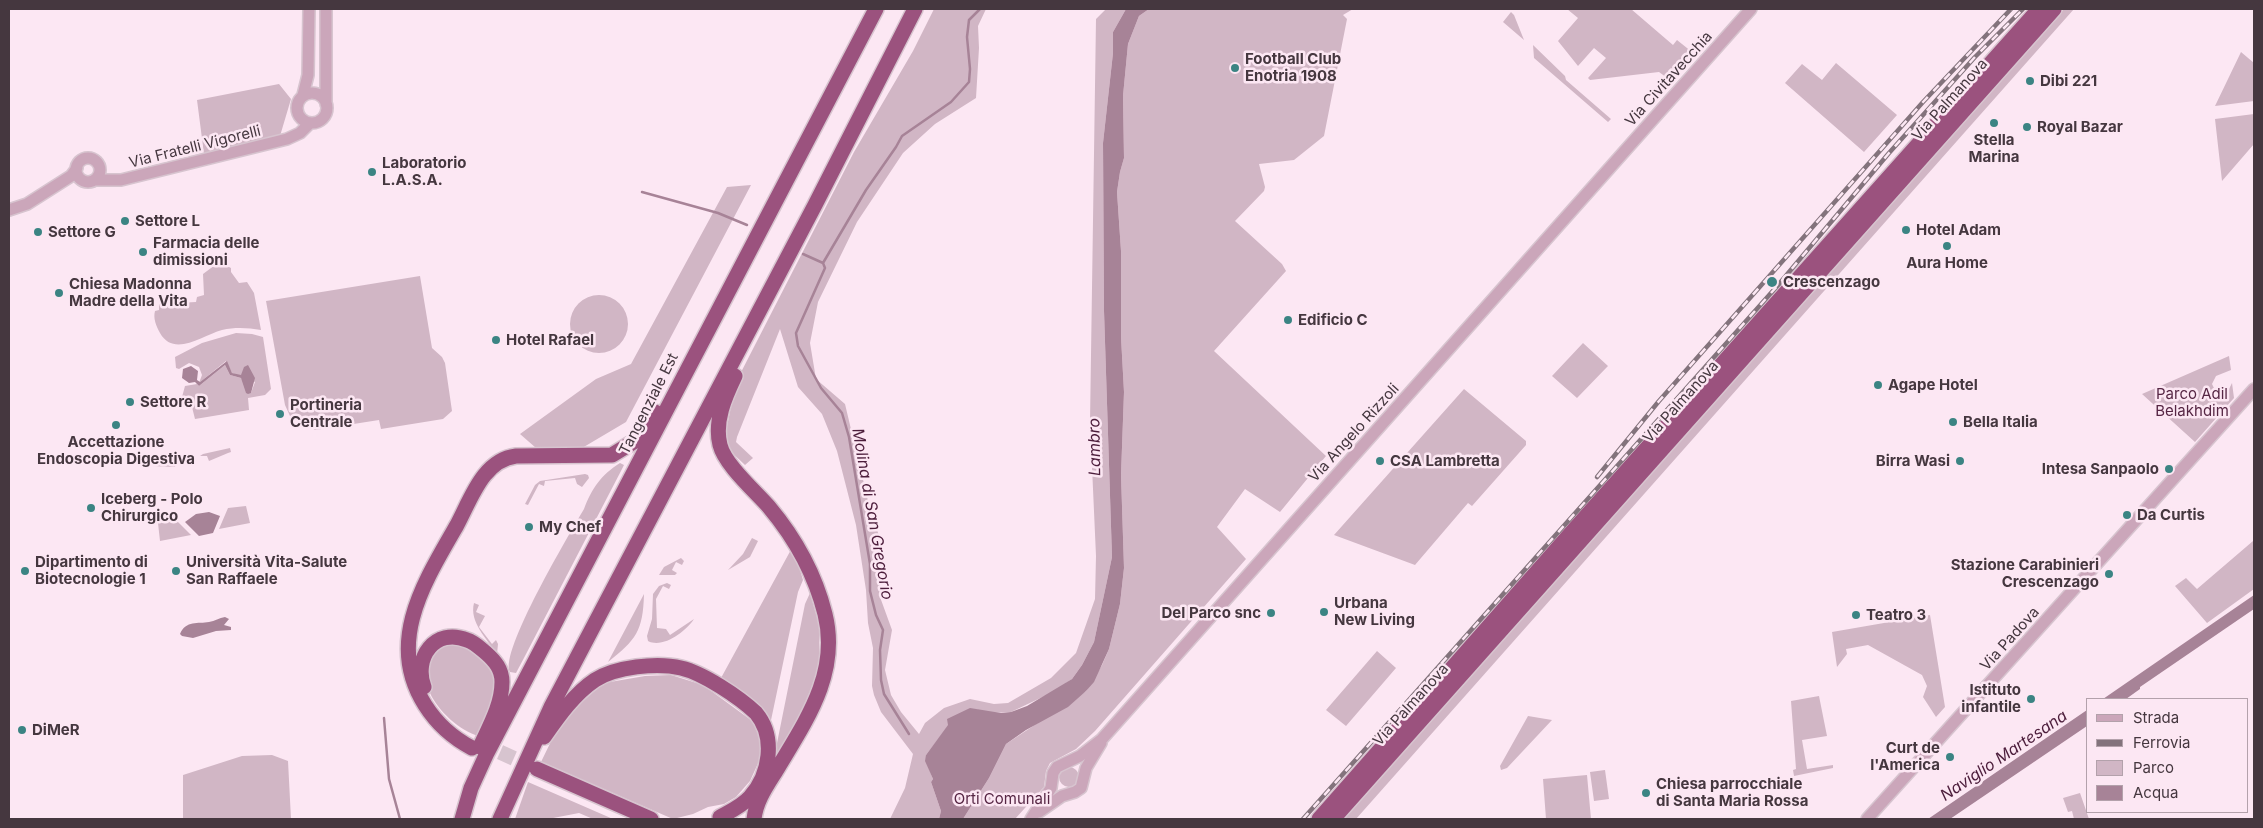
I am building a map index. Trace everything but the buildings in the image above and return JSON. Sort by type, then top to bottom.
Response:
[{"type":"highway","name":"Tangenziale Est","points":[[462,819],[468,798],[487,752],[876,9]]},
{"type":"highway","points":[[531,771],[551,706],[815,205],[914,9]]},
{"type":"highway","name":"Via Palmanova","points":[[1319,819],[1578,525],[2039,9]]},
{"type":"highway","name":"Via Palmanova","points":[[1333,819],[2054,9]]},
{"type":"highway","points":[[754,819],[757,804],[762,793],[818,698],[825,676],[828,639],[820,595],[795,542],[770,508],[727,460],[720,446],[718,431],[722,409],[727,393],[756,331],[761,305]]},
{"type":"highway","points":[[468,798],[467,792],[472,769],[500,698],[502,676],[493,660],[471,642],[457,637],[441,638],[430,645],[423,656],[420,669],[422,682],[432,703],[444,718],[474,745],[453,737],[441,726],[423,702],[412,681],[408,655],[412,619],[424,584],[482,479],[492,467],[507,457],[600,456],[620,451],[642,433],[664,396],[680,383]]},
{"type":"highway","points":[[500,819],[531,771],[568,705],[595,680],[622,669],[680,668],[702,676],[747,706],[758,716],[769,740],[768,755],[759,784],[745,802],[715,818]]},
{"type":"highway","points":[[531,771],[633,819]]},
{"type":"highway","points":[[531,771],[651,819]]},
{"type":"highway","points":[[715,818],[738,819]]},
{"type":"street","points":[[308,9],[308,75],[303,95],[296,106],[297,113],[302,120],[310,123],[317,122],[324,117],[326,104],[326,9]]},
{"type":"street","name":"Via Civitavecchia","points":[[1629,146],[1751,9]]},
{"type":"street","points":[[303,95],[319,94],[326,104]]},
{"type":"street","name":"Via Fratelli Vigorelli","points":[[285,140],[295,125],[297,113]]},
{"type":"street","name":"Via Fratelli Vigorelli","points":[[95,180],[122,180],[285,140],[296,135],[310,123]]},
{"type":"street","name":"Via Angelo Rizzoli","points":[[1034,817],[1052,786],[1056,768],[1078,757],[1102,739],[1629,146]]},
{"type":"street","points":[[88,158],[96,161],[100,169],[95,180],[86,182],[78,174],[81,161],[88,158]]},
{"type":"street","name":"Via Fratelli Vigorelli","points":[[100,169],[104,175],[113,180]]},
{"type":"street","points":[[9,210],[24,206],[67,178],[78,174]]},
{"type":"street","name":"Via Padova","points":[[1867,819],[2254,389]]},
{"type":"street","name":"Via Angelo Rizzoli","points":[[1034,817],[1062,796],[1081,788],[1087,766],[1102,739]]},
{"type":"street","points":[[1066,762],[1079,766],[1084,777]]},
{"type":"street","points":[[1053,779],[1058,789],[1070,793]]},
{"type":"green space","points":[[934,9],[986,9],[978,26],[979,48],[976,98],[935,124],[903,153],[857,222],[818,302],[810,343],[816,379],[845,404],[869,505],[881,542],[880,597],[892,630],[885,670],[891,695],[901,712],[919,734],[925,723],[944,708],[970,699],[994,704],[1008,703],[1051,678],[1076,653],[1095,599],[1096,556],[1090,422],[1096,19],[1106,9],[1126,9],[1113,32],[1113,53],[1103,143],[1104,311],[1112,557],[1094,642],[1072,679],[1053,692],[1011,712],[992,713],[974,709],[949,725],[926,755],[926,761],[933,779],[931,782],[941,811],[939,819],[890,819],[905,788],[913,754],[881,712],[874,695],[872,686],[873,648],[868,623],[866,590],[856,525],[837,451],[822,414],[798,387],[780,329],[737,437],[736,442],[753,458],[745,465],[728,449],[725,436],[736,382],[854,152],[913,51]]},
{"type":"green space","name":"Orti Comunali","points":[[1149,9],[1353,9],[1343,15],[1347,19],[1324,136],[1294,160],[1259,164],[1265,187],[1264,191],[1235,221],[1282,264],[1286,271],[1214,351],[1326,456],[1280,512],[1245,489],[1217,527],[1246,559],[1095,731],[1076,749],[1050,763],[1046,771],[1044,787],[1015,819],[963,819],[989,778],[1006,744],[1086,691],[1102,665],[1109,649],[1120,604],[1124,568],[1121,475],[1124,392],[1121,337],[1121,251],[1117,192],[1124,158],[1123,96],[1128,44],[1139,16]]},
{"type":"green space","points":[[1567,9],[1631,9],[1673,45],[1677,40],[1692,52],[1670,80],[1659,72],[1590,80],[1588,78],[1606,58],[1594,48],[1578,66],[1558,41],[1578,18]]},
{"type":"green space","points":[[2064,9],[2074,9],[1356,819],[1344,819]]},
{"type":"green space","points":[[1511,12],[1514,15],[1524,40],[1503,22]]},
{"type":"green space","points":[[1533,45],[1565,76],[1566,80],[1611,119],[1608,122],[1534,58]]},
{"type":"green space","points":[[2241,52],[2254,63],[2254,101],[2215,106]]},
{"type":"green space","points":[[1836,63],[1897,115],[1864,152],[1785,83],[1802,64],[1822,80]]},
{"type":"green space","points":[[279,84],[291,99],[280,136],[204,154],[197,100]]},
{"type":"green space","points":[[2254,114],[2254,144],[2222,181],[2215,119]]},
{"type":"green space","points":[[751,185],[626,422],[577,451],[536,448],[520,434],[596,379],[631,364],[727,187]]},
{"type":"green space","points":[[219,262],[231,268],[231,272],[239,283],[247,282],[254,293],[261,330],[227,329],[189,343],[181,344],[173,344],[166,340],[156,325],[154,314],[155,311],[159,310],[159,304],[196,302],[197,297],[204,295],[203,274]]},
{"type":"green space","points":[[420,276],[432,348],[442,357],[445,363],[452,411],[443,419],[381,429],[379,420],[315,430],[290,416],[285,405],[266,301]]},
{"type":"green space","points":[[599,295],[610,297],[623,308],[628,324],[626,335],[615,348],[599,353],[588,351],[575,340],[570,324],[572,313],[583,300]]},
{"type":"green space","points":[[236,333],[263,337],[271,389],[265,395],[248,398],[249,410],[195,419],[190,399],[185,400],[182,397],[185,386],[197,384],[199,386],[225,365],[230,375],[241,378],[251,393],[255,382],[232,373],[226,361],[199,383],[202,375],[199,367],[189,363],[179,369],[176,368],[175,357],[202,343]]},
{"type":"green space","points":[[1583,343],[1608,366],[1577,398],[1552,376]]},
{"type":"green space","name":"Parco Adil Belakhdim","points":[[2229,356],[2231,370],[2216,376],[2212,384],[2215,390],[2223,392],[2229,389],[2232,383],[2234,398],[2195,442],[2142,394]]},
{"type":"green space","points":[[1464,389],[1526,441],[1526,445],[1472,506],[1468,503],[1415,565],[1334,535]]},
{"type":"green space","points":[[230,448],[231,452],[209,461],[207,456],[200,456],[203,454]]},
{"type":"green space","points":[[179,458],[183,460],[176,461],[175,467],[152,466],[151,463]]},
{"type":"green space","points":[[620,463],[624,465],[525,656],[516,673],[510,672],[509,660],[515,641],[538,592],[594,488],[607,472]]},
{"type":"green space","points":[[585,474],[589,478],[582,487],[577,484],[575,478],[545,481],[544,486],[539,484],[528,505],[525,504],[535,485],[540,481]]},
{"type":"green space","points":[[246,506],[250,523],[219,529],[228,508]]},
{"type":"green space","points":[[175,519],[191,535],[160,541],[158,523]]},
{"type":"green space","points":[[752,538],[758,541],[750,557],[728,570],[743,554]]},
{"type":"green space","points":[[2253,541],[2254,589],[2207,623],[2175,586],[2186,578],[2197,589]]},
{"type":"green space","points":[[793,546],[803,580],[798,592],[770,725],[721,678]]},
{"type":"green space","points":[[681,558],[684,561],[682,565],[676,562],[672,570],[677,573],[675,575],[659,575],[664,567]]},
{"type":"green space","points":[[667,583],[671,585],[669,589],[663,586],[656,599],[657,628],[666,629],[670,635],[694,619],[686,629],[674,638],[654,643],[648,641],[647,636],[652,619],[653,594],[659,586]]},
{"type":"green space","points":[[810,593],[819,624],[819,672],[809,704],[773,763],[805,604]]},
{"type":"green space","points":[[644,594],[642,617],[636,634],[608,662]]},
{"type":"green space","points":[[474,603],[479,605],[476,612],[485,616],[479,627],[492,644],[496,640],[498,644],[497,654],[476,624],[473,610]]},
{"type":"green space","points":[[1930,615],[1945,707],[1936,717],[1923,697],[1927,686],[1922,675],[1868,645],[1846,649],[1847,654],[1837,667],[1832,632]]},
{"type":"green space","points":[[453,643],[466,646],[486,662],[497,679],[499,688],[479,736],[464,730],[450,719],[438,707],[430,693],[428,680],[429,657],[443,647]]},
{"type":"green space","points":[[1377,651],[1396,668],[1346,726],[1326,710]]},
{"type":"green space","points":[[671,675],[703,685],[755,723],[762,739],[760,759],[750,781],[736,797],[724,804],[708,807],[693,814],[673,819],[541,762],[558,727],[577,706],[604,683],[645,676]]},
{"type":"green space","points":[[1819,696],[1827,736],[1802,740],[1807,769],[1833,765],[1833,768],[1794,776],[1793,770],[1796,769],[1791,701]]},
{"type":"green space","points":[[1528,716],[1552,720],[1507,768],[1501,770],[1500,766]]},
{"type":"green space","points":[[272,755],[288,761],[291,819],[183,819],[183,775],[242,756]]},
{"type":"green space","points":[[1069,767],[1076,770],[1079,777],[1076,784],[1069,787],[1062,784],[1059,777],[1062,770]]},
{"type":"green space","points":[[1605,770],[1609,799],[1594,801],[1590,772]]},
{"type":"green space","points":[[1587,775],[1591,819],[1546,819],[1543,779]]},
{"type":"green space","points":[[528,782],[613,819],[593,819],[579,813],[548,819],[515,819]]},
{"type":"green space","points":[[2080,793],[2089,819],[2074,819],[2072,811],[2068,812],[2063,798]]},
{"type":"water","points":[[1126,9],[1149,9],[1139,16],[1128,44],[1123,96],[1124,158],[1117,192],[1121,251],[1121,337],[1124,392],[1121,475],[1124,568],[1120,604],[1109,649],[1094,682],[1068,707],[1026,730],[1006,744],[989,778],[963,819],[939,819],[941,811],[931,782],[933,779],[925,761],[926,755],[948,725],[947,719],[970,708],[1001,713],[1011,712],[1027,706],[1072,679],[1094,642],[1112,557],[1104,311],[1103,143],[1113,53],[1113,32]]},
{"type":"water","points":[[227,361],[232,373],[241,375],[244,367],[248,365],[255,378],[251,393],[246,393],[241,378],[230,375],[225,365],[199,386],[195,382],[189,383],[182,378],[183,369],[191,366],[198,371],[197,380],[200,382]]},
{"type":"water","points":[[209,512],[220,516],[213,533],[199,536],[185,522],[196,514]]},
{"type":"water","points":[[2254,595],[2254,609],[2140,687],[2140,689],[2127,698],[2104,698]]},
{"type":"water","points":[[225,617],[229,619],[224,625],[231,627],[231,630],[216,631],[193,638],[180,634],[186,626]]},
{"type":"water","points":[[2086,711],[2086,727],[1950,819],[1928,819]]},
{"type":"waterway","name":"Molina di San Gregorio","points":[[909,734],[884,694],[881,680],[880,650],[883,630],[876,615],[870,591],[870,564],[849,437],[842,413],[821,388],[798,346],[796,333],[825,268],[823,263],[866,190],[902,136],[951,102],[969,82],[970,69],[967,37],[969,20],[980,9]]},
{"type":"waterway","points":[[642,192],[718,213],[747,225]]},
{"type":"waterway","points":[[803,254],[823,263]]},
{"type":"waterway","points":[[384,718],[389,779],[400,819]]},
{"type":"tunnel","points":[[479,743],[536,768]]},
{"type":"railway","points":[[1597,477],[1659,401],[1923,102],[2011,9]]},
{"type":"railway","points":[[1303,819],[1779,284],[1889,153],[1975,57],[2023,9]]},
{"type":"place","name":"Football Club Enotria 1908","points":[[1235,68]]},
{"type":"place","name":"Dibi 221","points":[[2030,81]]},
{"type":"place","name":"Stella Marina","points":[[1994,123]]},
{"type":"place","name":"Royal Bazar","points":[[2027,127]]},
{"type":"place","name":"Laboratorio L.A.S.A.","points":[[372,172]]},
{"type":"place","name":"Settore L","points":[[125,221]]},
{"type":"place","name":"Hotel Adam","points":[[1906,230]]},
{"type":"place","name":"Settore G","points":[[38,232]]},
{"type":"place","name":"Aura Home","points":[[1947,246]]},
{"type":"place","name":"Farmacia delle dimissioni","points":[[143,252]]},
{"type":"place","name":"Crescenzago","points":[[1772,282]]},
{"type":"place","name":"Chiesa Madonna Madre della Vita","points":[[59,293]]},
{"type":"place","name":"Edificio C","points":[[1288,320]]},
{"type":"place","name":"Hotel Rafael","points":[[496,340]]},
{"type":"place","name":"Agape Hotel","points":[[1878,385]]},
{"type":"place","name":"Settore R","points":[[130,402]]},
{"type":"place","name":"Portineria Centrale","points":[[280,414]]},
{"type":"place","name":"Bella Italia","points":[[1953,422]]},
{"type":"place","name":"Accettazione Endoscopia Digestiva","points":[[116,425]]},
{"type":"place","name":"CSA Lambretta","points":[[1380,461]]},
{"type":"place","name":"Birra Wasi","points":[[1960,461]]},
{"type":"place","name":"Intesa Sanpaolo","points":[[2169,469]]},
{"type":"place","name":"Iceberg - Polo Chirurgico","points":[[91,508]]},
{"type":"place","name":"Da Curtis","points":[[2127,515]]},
{"type":"place","name":"My Chef","points":[[529,527]]},
{"type":"place","name":"Dipartimento di Biotecnologie 1","points":[[25,571]]},
{"type":"place","name":"Università Vita-Salute San Raffaele","points":[[176,571]]},
{"type":"place","name":"Stazione Carabinieri Crescenzago","points":[[2109,574]]},
{"type":"place","name":"Urbana New Living","points":[[1324,612]]},
{"type":"place","name":"Del Parco snc","points":[[1271,613]]},
{"type":"place","name":"Teatro 3","points":[[1856,615]]},
{"type":"place","name":"Istituto infantile","points":[[2031,699]]},
{"type":"place","name":"DiMeR","points":[[22,730]]},
{"type":"place","name":"Curt de l'America","points":[[1950,757]]},
{"type":"place","name":"Chiesa parrocchiale di Santa Maria Rossa","points":[[1646,793]]},
{"type":"water label","name":"Lambro","points":[[1095,447]]},
{"type":"water label","name":"Naviglio Martesana","points":[[2004,756]]}]
